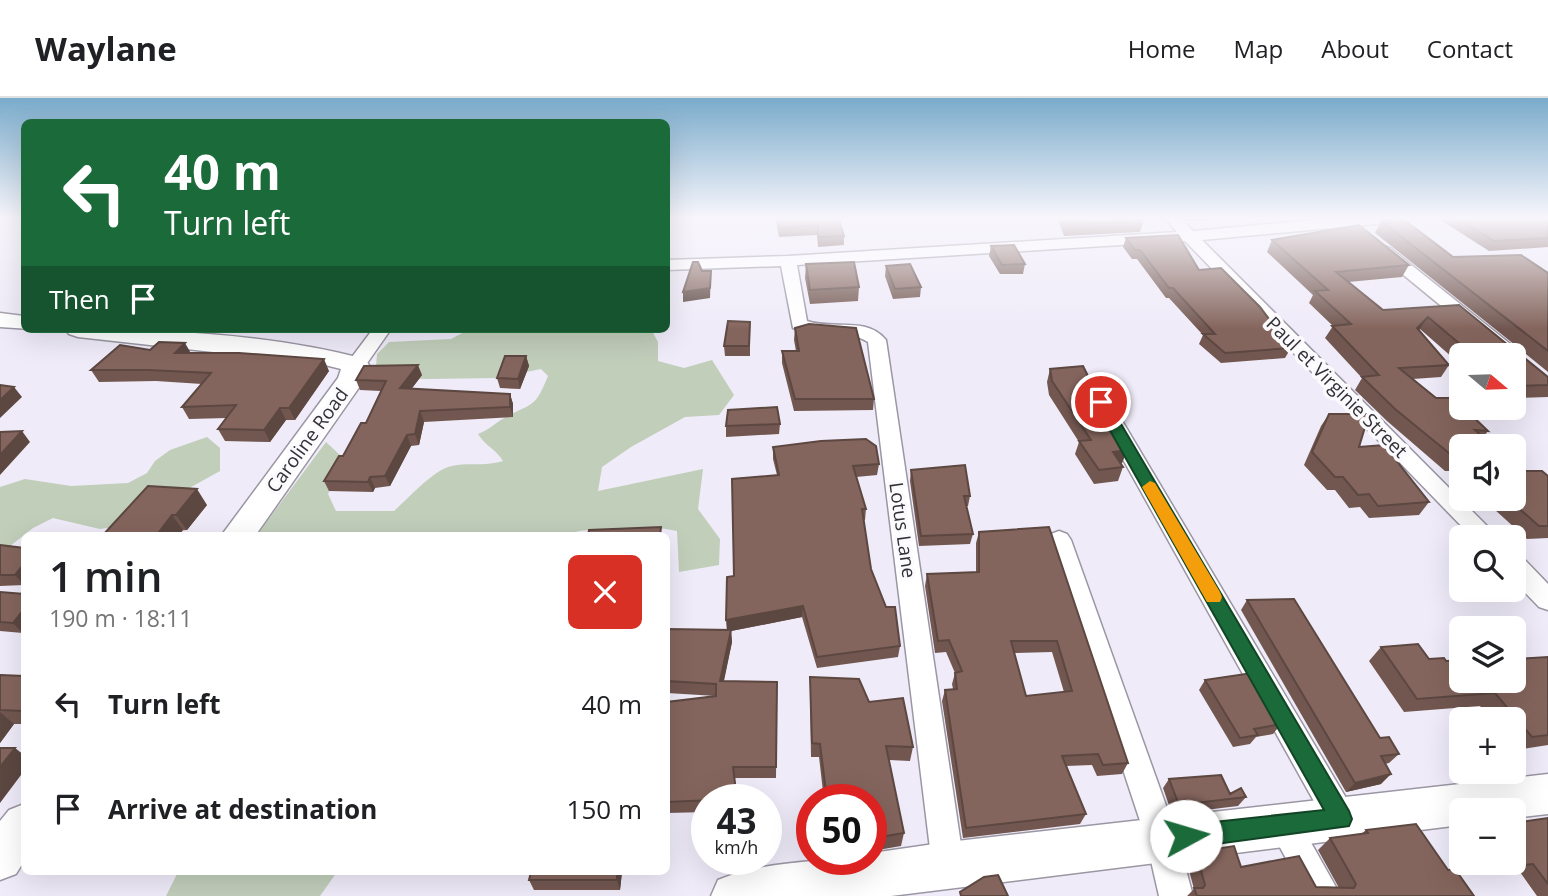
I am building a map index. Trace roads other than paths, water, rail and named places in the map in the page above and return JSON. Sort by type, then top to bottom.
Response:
[{"type":"main road","points":[[0,320],[21,323]]},
{"type":"main road","name":"Caroline Road","points":[[114,333],[322,356],[356,365],[351,379],[240,532]]},
{"type":"main road","points":[[734,896],[948,864],[1548,794]]},
{"type":"main road","points":[[0,858],[21,829]]},
{"type":"street","points":[[670,265],[896,254]]},
{"type":"street","name":"Paul et Virginie Street","points":[[1207,254],[1474,525]]},
{"type":"street","points":[[1392,254],[1498,343]]},
{"type":"street","name":"Lotus Lane","points":[[788,261],[799,324],[809,329],[827,331],[853,329],[868,333],[877,340],[948,864]]},
{"type":"street","points":[[356,365],[379,333]]},
{"type":"street","points":[[1526,367],[1531,371]]},
{"type":"street","points":[[1101,402],[1341,819]]},
{"type":"street","points":[[1059,540],[1162,839],[1176,896]]},
{"type":"street","points":[[1526,577],[1548,600]]},
{"type":"street","points":[[1284,825],[1324,896]]}]
